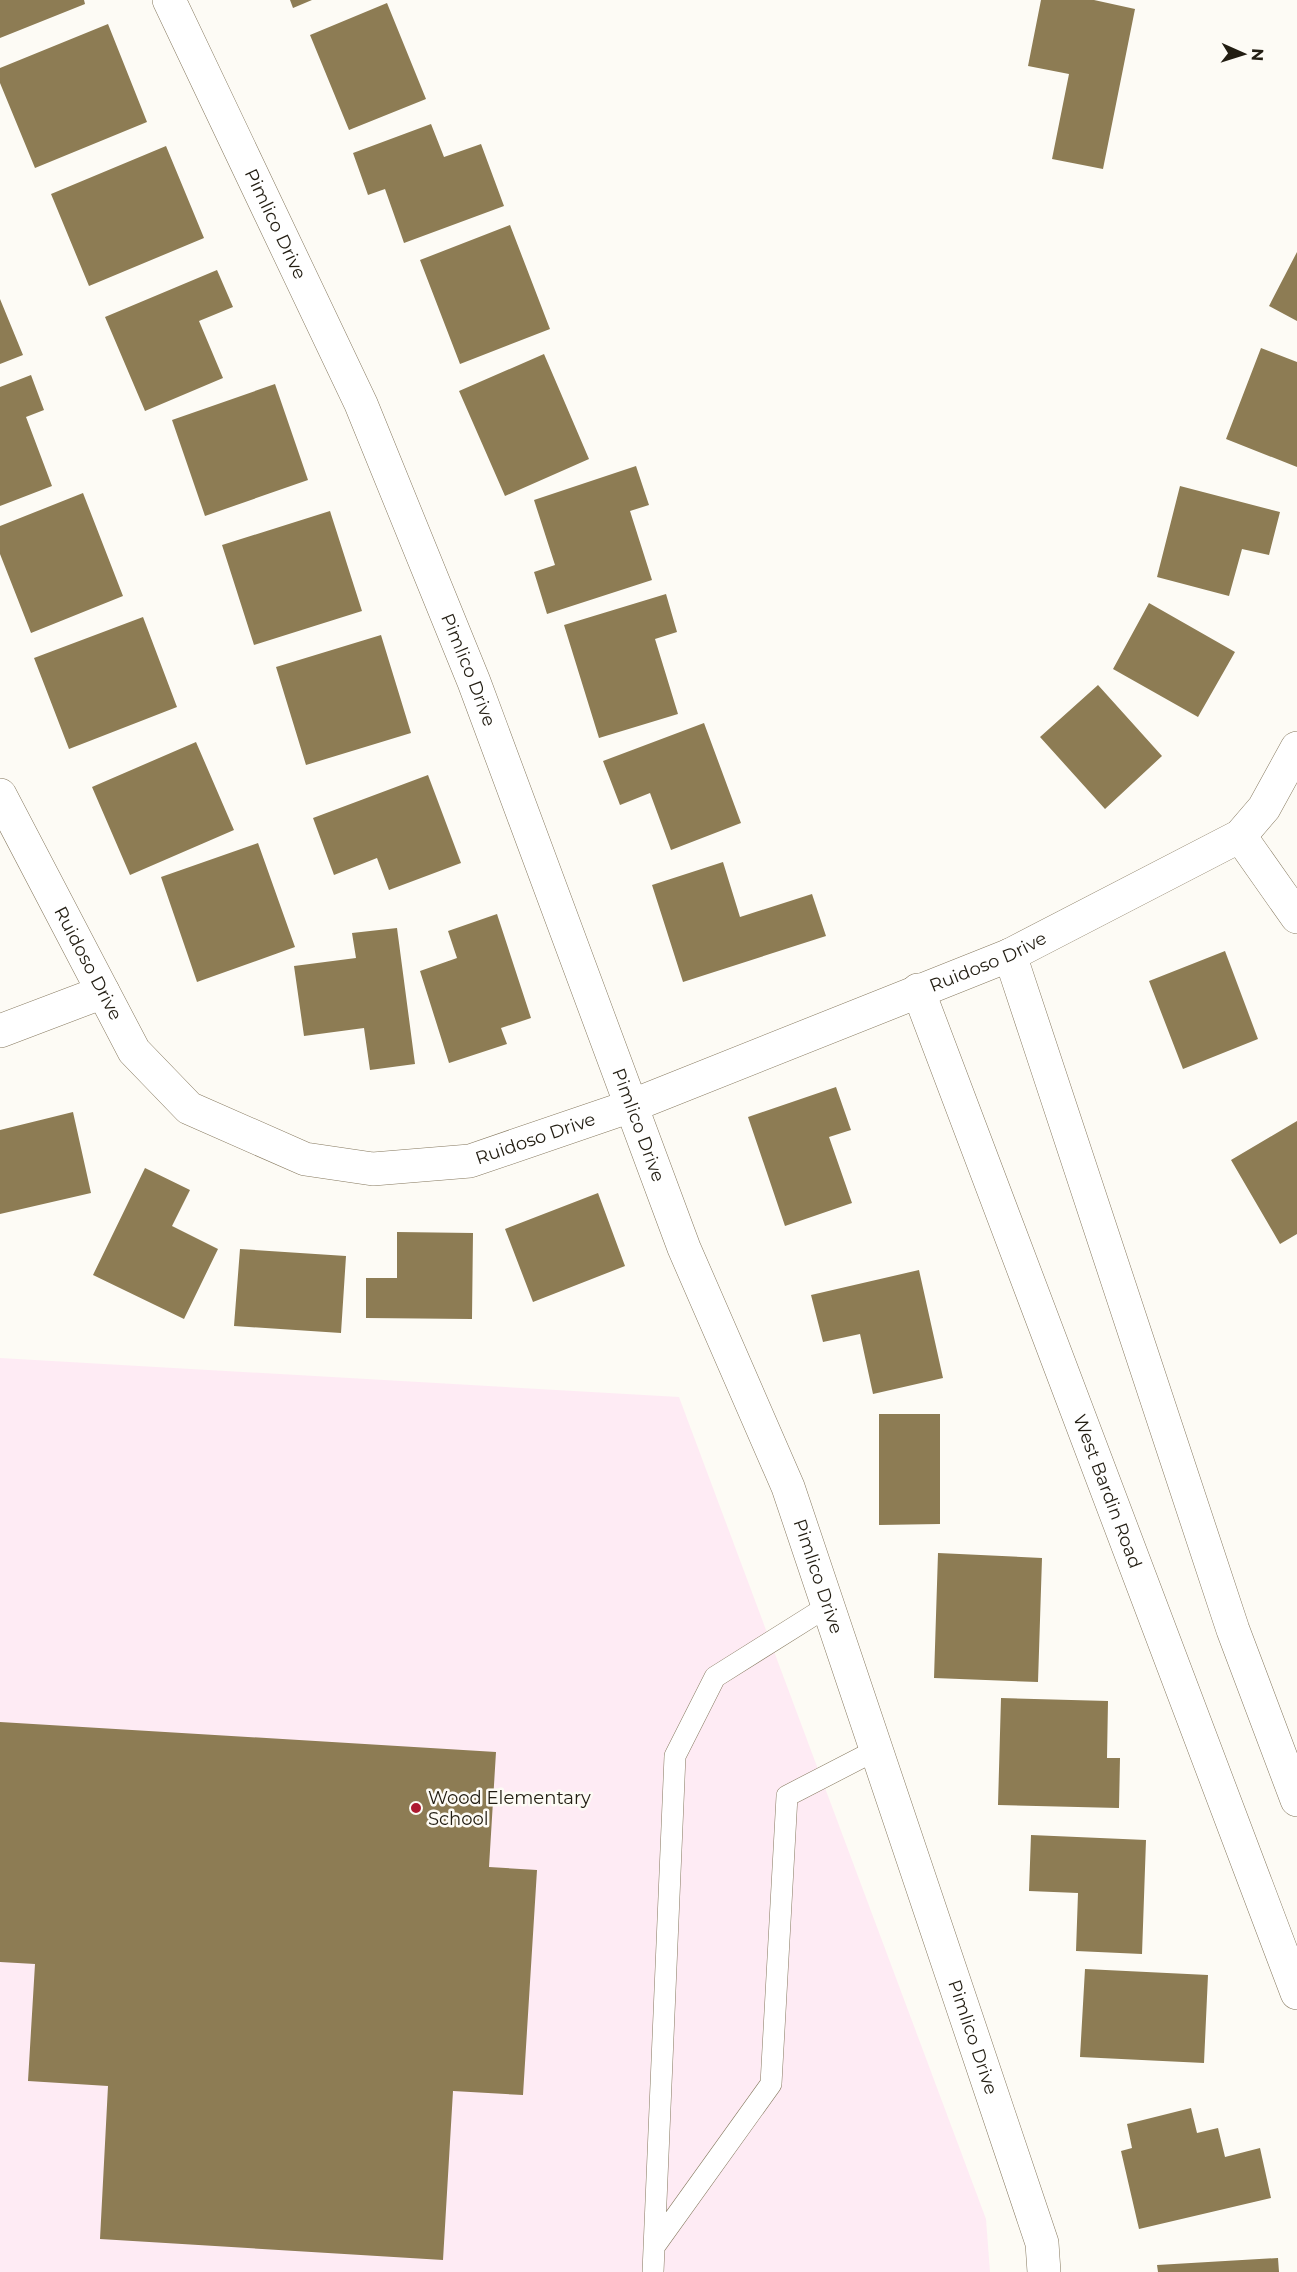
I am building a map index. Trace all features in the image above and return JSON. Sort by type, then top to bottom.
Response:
[{"type":"street","name":"Pimlico Drive","points":[[169,0],[360,404],[474,682],[684,1248],[788,1487],[1042,2243],[1044,2272]]},
{"type":"street","points":[[1297,748],[1264,808],[1240,836],[1297,917]]},
{"type":"street","name":"Ruidoso Drive","points":[[0,795],[134,1052],[189,1108],[305,1159],[373,1169],[470,1161],[631,1106],[1010,955],[1240,836]]},
{"type":"street","points":[[1010,955],[1233,1630],[1297,1800]]},
{"type":"street","name":"West Bardin Road","points":[[918,990],[1297,1993]]},
{"type":"street","points":[[0,1031],[103,992]]},
{"type":"lane","points":[[653,2272],[675,1756],[716,1677],[828,1606]]},
{"type":"lane","points":[[654,2247],[771,2084],[787,1796],[876,1750]]},
{"type":"shaded area","name":"Wood Elementary School","points":[[0,1358],[679,1397],[986,2219],[990,2272],[0,2272]]},
{"type":"building","points":[[0,0],[84,0],[85,4],[0,38]]},
{"type":"building","points":[[290,0],[312,0],[293,8]]},
{"type":"building","points":[[1041,0],[1094,0],[1135,9],[1103,169],[1052,159],[1069,74],[1028,66]]},
{"type":"building","points":[[387,3],[426,99],[349,130],[310,35]]},
{"type":"building","points":[[108,24],[147,122],[35,168],[0,83],[0,68]]},
{"type":"building","points":[[431,124],[444,157],[481,144],[504,206],[404,243],[385,189],[368,195],[353,153]]},
{"type":"building","points":[[166,146],[204,238],[89,286],[51,194]]},
{"type":"building","points":[[510,225],[550,329],[460,364],[420,260]]},
{"type":"building","points":[[1297,252],[1297,321],[1269,306]]},
{"type":"building","points":[[217,270],[233,307],[199,321],[223,378],[145,411],[105,317]]},
{"type":"building","points":[[0,299],[23,355],[0,364]]},
{"type":"building","points":[[1261,348],[1297,362],[1297,467],[1226,439]]},
{"type":"building","points":[[544,354],[589,459],[505,496],[459,391]]},
{"type":"building","points":[[31,375],[44,410],[26,417],[52,486],[0,506],[0,387]]},
{"type":"building","points":[[275,384],[308,480],[205,516],[172,420]]},
{"type":"building","points":[[636,466],[649,505],[630,511],[652,580],[547,614],[534,572],[555,565],[534,500]]},
{"type":"building","points":[[1180,486],[1280,512],[1269,555],[1242,549],[1229,596],[1157,577]]},
{"type":"building","points":[[83,493],[123,596],[31,633],[0,554],[0,526]]},
{"type":"building","points":[[330,511],[362,611],[254,645],[222,545]]},
{"type":"building","points":[[666,594],[677,632],[655,639],[678,714],[599,738],[564,625]]},
{"type":"building","points":[[1149,603],[1235,652],[1198,717],[1113,669]]},
{"type":"building","points":[[143,617],[177,707],[69,749],[34,658]]},
{"type":"building","points":[[381,635],[411,733],[306,765],[276,667]]},
{"type":"building","points":[[1098,685],[1162,756],[1105,809],[1040,737]]},
{"type":"building","points":[[704,723],[741,823],[671,850],[650,793],[620,805],[603,761]]},
{"type":"building","points":[[196,742],[234,830],[130,875],[92,787]]},
{"type":"building","points":[[428,775],[461,863],[389,890],[377,858],[334,875],[313,818]]},
{"type":"building","points":[[258,843],[295,947],[197,982],[161,877]]},
{"type":"building","points":[[723,862],[740,917],[812,894],[826,936],[683,982],[652,885]]},
{"type":"building","points":[[497,914],[531,1018],[501,1028],[507,1044],[449,1063],[420,971],[457,958],[448,931]]},
{"type":"building","points":[[397,928],[415,1064],[370,1070],[364,1028],[304,1036],[294,966],[356,958],[352,933]]},
{"type":"building","points":[[1225,951],[1258,1039],[1183,1069],[1149,981]]},
{"type":"building","points":[[836,1087],[851,1130],[829,1137],[852,1203],[785,1226],[748,1117]]},
{"type":"building","points":[[73,1112],[91,1193],[0,1214],[0,1130]]},
{"type":"building","points":[[1297,1121],[1297,1234],[1280,1244],[1231,1160]]},
{"type":"building","points":[[145,1168],[190,1190],[172,1226],[218,1249],[184,1319],[93,1275]]},
{"type":"building","points":[[598,1193],[625,1266],[533,1302],[505,1229]]},
{"type":"building","points":[[397,1232],[473,1233],[472,1319],[366,1318],[366,1278],[397,1278]]},
{"type":"building","points":[[240,1249],[346,1256],[341,1333],[234,1326]]},
{"type":"building","points":[[919,1270],[943,1378],[873,1394],[860,1334],[823,1342],[811,1295]]},
{"type":"building","points":[[879,1414],[940,1414],[940,1524],[879,1525]]},
{"type":"building","points":[[938,1553],[1042,1558],[1038,1682],[934,1678]]},
{"type":"building","points":[[1001,1698],[1108,1701],[1107,1758],[1120,1758],[1119,1808],[998,1805]]},
{"type":"building","points":[[0,1722],[496,1752],[489,1867],[537,1870],[523,2095],[453,2091],[443,2260],[100,2239],[108,2086],[28,2081],[35,1964],[0,1962]]},
{"type":"building","points":[[1031,1835],[1146,1840],[1142,1954],[1076,1951],[1078,1893],[1029,1891]]},
{"type":"building","points":[[1085,1969],[1208,1975],[1204,2063],[1080,2057]]},
{"type":"building","points":[[1191,2108],[1197,2133],[1218,2128],[1225,2157],[1260,2148],[1271,2198],[1139,2229],[1121,2151],[1132,2148],[1127,2124]]},
{"type":"building","points":[[1278,2258],[1279,2272],[1158,2272],[1157,2265]]},
{"type":"place","name":"Wood Elementary School","points":[[416,1808]]}]
